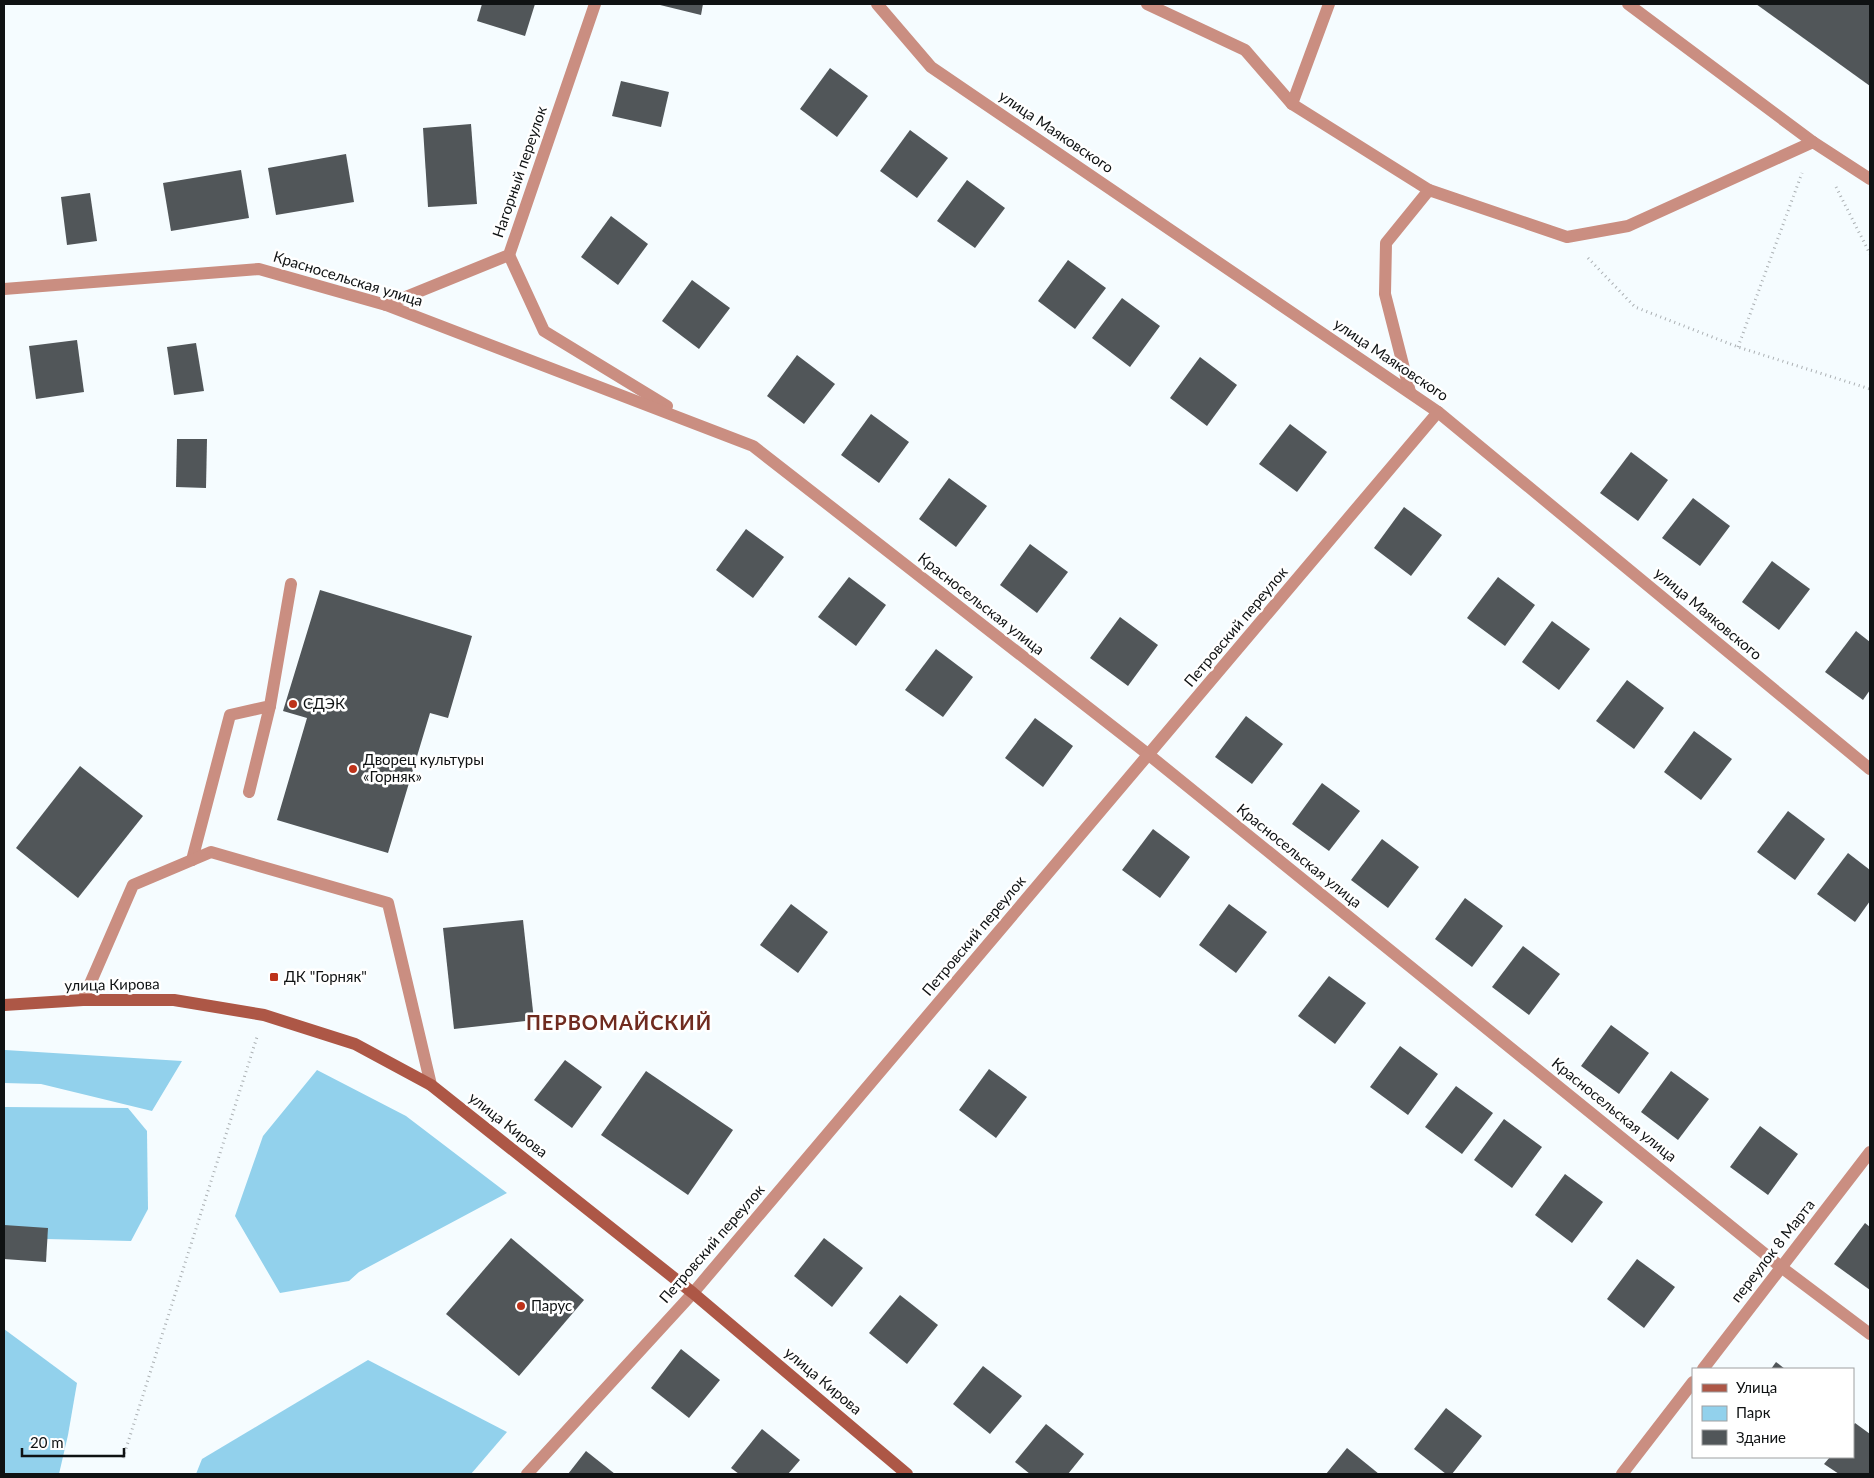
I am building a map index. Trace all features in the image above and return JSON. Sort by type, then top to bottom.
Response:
[{"type":"street","name":"Нагорный переулок","points":[[386,305],[509,255],[595,4]]},
{"type":"street","name":"улица Маяковского","points":[[877,4],[931,67],[1438,412],[1870,769]]},
{"type":"street","points":[[1147,4],[1245,50],[1292,104],[1429,190],[1567,237],[1628,226],[1813,142]]},
{"type":"street","points":[[1292,104],[1329,4]]},
{"type":"street","points":[[1628,4],[1813,142],[1870,179]]},
{"type":"street","points":[[1410,392],[1385,294],[1386,243],[1429,190]]},
{"type":"street","name":"Красносельская улица","points":[[509,255],[544,331],[694,423]]},
{"type":"street","name":"Красносельская улица","points":[[4,289],[259,269],[386,305],[753,446],[1148,755],[1781,1267],[1870,1334]]},
{"type":"street","name":"Петровский переулок","points":[[527,1474],[693,1292],[1438,412]]},
{"type":"street","points":[[249,792],[270,706],[291,584]]},
{"type":"street","points":[[192,860],[230,715],[270,706]]},
{"type":"street","points":[[83,1000],[133,885],[211,852],[388,903],[431,1085]]},
{"type":"street","name":"улица Кирова","points":[[4,1005],[83,1000],[174,1000],[264,1015],[355,1044],[431,1085],[693,1292],[907,1474]]},
{"type":"street","name":"переулок 8 Марта","points":[[1704,1368],[1870,1152]]},
{"type":"street","points":[[1622,1474],[1692,1383]]},
{"type":"path","points":[[1738,347],[1813,142]]},
{"type":"path","points":[[1835,185],[1870,254]]},
{"type":"path","points":[[1567,237],[1635,307],[1738,347],[1870,389]]},
{"type":"path","points":[[123,1458],[264,1015]]},
{"type":"green space","points":[[4,1050],[182,1061],[152,1111],[41,1084],[4,1083]]},
{"type":"green space","points":[[317,1070],[406,1116],[507,1193],[359,1272],[349,1281],[280,1293],[235,1216],[263,1136]]},
{"type":"green space","points":[[4,1107],[128,1108],[147,1131],[148,1209],[131,1241],[4,1238]]},
{"type":"green space","points":[[4,1329],[77,1383],[59,1474],[4,1474]]},
{"type":"green space","points":[[368,1360],[507,1432],[471,1474],[196,1474],[202,1459]]},
{"type":"building","points":[[482,4],[535,4],[525,36],[477,21]]},
{"type":"building","points":[[656,4],[703,4],[701,15]]},
{"type":"building","points":[[1756,4],[1870,4],[1870,86]]},
{"type":"building","points":[[830,68],[868,96],[837,137],[800,109]]},
{"type":"building","points":[[621,81],[669,92],[661,127],[612,116]]},
{"type":"building","points":[[471,124],[477,204],[428,207],[423,128]]},
{"type":"building","points":[[910,130],[948,158],[917,198],[880,171]]},
{"type":"building","points":[[346,154],[354,202],[276,215],[268,168]]},
{"type":"building","points":[[241,170],[249,218],[171,231],[163,183]]},
{"type":"building","points":[[967,180],[1005,208],[975,248],[937,221]]},
{"type":"building","points":[[90,193],[97,241],[67,245],[61,197]]},
{"type":"building","points":[[611,216],[648,244],[618,285],[581,257]]},
{"type":"building","points":[[1068,260],[1106,288],[1075,329],[1038,301]]},
{"type":"building","points":[[692,280],[730,308],[699,349],[662,321]]},
{"type":"building","points":[[1122,298],[1160,326],[1130,367],[1092,338]]},
{"type":"building","points":[[77,340],[84,392],[36,399],[29,346]]},
{"type":"building","points":[[196,343],[204,391],[174,395],[167,347]]},
{"type":"building","points":[[797,355],[835,384],[804,424],[767,396]]},
{"type":"building","points":[[1200,357],[1237,385],[1207,426],[1170,398]]},
{"type":"building","points":[[871,414],[909,442],[879,483],[841,455]]},
{"type":"building","points":[[1290,424],[1327,452],[1297,492],[1259,464]]},
{"type":"building","points":[[177,439],[207,439],[206,488],[176,487]]},
{"type":"building","points":[[1631,452],[1668,480],[1638,521],[1600,493]]},
{"type":"building","points":[[949,478],[987,506],[956,547],[919,519]]},
{"type":"building","points":[[1693,498],[1730,526],[1700,566],[1662,538]]},
{"type":"building","points":[[1404,507],[1442,535],[1411,576],[1374,548]]},
{"type":"building","points":[[746,529],[784,557],[753,598],[716,570]]},
{"type":"building","points":[[1030,544],[1068,572],[1037,613],[1000,585]]},
{"type":"building","points":[[1772,561],[1810,589],[1779,630],[1742,602]]},
{"type":"building","points":[[849,577],[886,605],[856,646],[818,617]]},
{"type":"building","points":[[1498,577],[1535,605],[1505,646],[1467,618]]},
{"type":"building","name":"Дворец культуры «Горняк»","points":[[320,590],[472,636],[448,718],[430,713],[388,853],[277,820],[307,718],[283,711]]},
{"type":"building","points":[[1120,617],[1158,645],[1128,686],[1090,658]]},
{"type":"building","points":[[1552,621],[1590,649],[1559,690],[1522,662]]},
{"type":"building","points":[[1856,631],[1870,642],[1870,690],[1863,700],[1825,672]]},
{"type":"building","points":[[936,649],[973,677],[943,717],[905,690]]},
{"type":"building","points":[[1627,680],[1664,708],[1634,749],[1596,721]]},
{"type":"building","points":[[1246,716],[1283,744],[1252,784],[1215,757]]},
{"type":"building","points":[[1035,718],[1073,746],[1043,787],[1005,758]]},
{"type":"building","points":[[1694,731],[1732,759],[1701,800],[1664,772]]},
{"type":"building","points":[[80,766],[143,816],[78,898],[16,848]]},
{"type":"building","points":[[1322,783],[1360,811],[1329,851],[1292,824]]},
{"type":"building","points":[[1788,811],[1825,839],[1795,880],[1757,852]]},
{"type":"building","points":[[1153,829],[1190,857],[1160,898],[1122,870]]},
{"type":"building","points":[[1382,839],[1419,867],[1388,908],[1351,880]]},
{"type":"building","points":[[1848,853],[1870,870],[1870,901],[1855,922],[1817,894]]},
{"type":"building","points":[[1465,898],[1503,926],[1472,967],[1435,939]]},
{"type":"building","points":[[791,904],[828,932],[798,973],[760,945]]},
{"type":"building","points":[[1229,904],[1267,932],[1236,973],[1199,945]]},
{"type":"building","points":[[523,920],[534,1020],[454,1029],[443,928]]},
{"type":"building","points":[[1523,946],[1560,974],[1529,1015],[1492,987]]},
{"type":"building","points":[[1329,976],[1366,1003],[1335,1044],[1298,1016]]},
{"type":"building","points":[[1611,1025],[1649,1053],[1619,1094],[1581,1066]]},
{"type":"building","points":[[1400,1046],[1438,1074],[1408,1115],[1370,1087]]},
{"type":"building","points":[[565,1060],[602,1087],[572,1128],[534,1100]]},
{"type":"building","points":[[989,1069],[1027,1097],[996,1138],[959,1110]]},
{"type":"building","points":[[646,1071],[733,1130],[688,1195],[601,1135]]},
{"type":"building","points":[[1671,1071],[1709,1099],[1678,1140],[1641,1112]]},
{"type":"building","points":[[1456,1086],[1493,1113],[1462,1154],[1425,1127]]},
{"type":"building","points":[[1504,1119],[1542,1147],[1512,1188],[1474,1160]]},
{"type":"building","points":[[1760,1126],[1798,1154],[1768,1195],[1730,1167]]},
{"type":"building","points":[[1565,1174],[1603,1202],[1572,1243],[1535,1215]]},
{"type":"building","points":[[1865,1223],[1870,1227],[1870,1290],[1834,1264]]},
{"type":"building","points":[[4,1225],[48,1228],[46,1262],[4,1259]]},
{"type":"building","points":[[511,1238],[584,1300],[519,1376],[446,1314]]},
{"type":"building","points":[[824,1238],[863,1268],[832,1307],[794,1276]]},
{"type":"building","points":[[1637,1259],[1675,1287],[1644,1328],[1607,1299]]},
{"type":"building","points":[[900,1295],[938,1325],[907,1364],[869,1333]]},
{"type":"building","points":[[681,1349],[720,1380],[689,1418],[651,1388]]},
{"type":"building","points":[[1776,1362],[1784,1368],[1772,1368]]},
{"type":"building","points":[[983,1366],[1022,1396],[990,1434],[953,1404]]},
{"type":"building","points":[[1446,1408],[1482,1436],[1452,1474],[1446,1474],[1414,1449]]},
{"type":"building","points":[[1855,1423],[1870,1434],[1870,1474],[1839,1474],[1824,1464],[1829,1458],[1854,1458]]},
{"type":"building","points":[[1046,1424],[1084,1454],[1068,1474],[1030,1474],[1015,1462]]},
{"type":"building","points":[[762,1429],[800,1460],[788,1474],[739,1474],[731,1468]]},
{"type":"building","points":[[1347,1448],[1379,1474],[1326,1474]]},
{"type":"building","points":[[586,1451],[615,1474],[568,1474]]},
{"type":"place","name":"СДЭК","points":[[293,704]]},
{"type":"place","name":"Дворец культуры «Горняк»","points":[[353,769]]},
{"type":"place","name":"ДК \"Горняк\"","points":[[274,977]]},
{"type":"place","name":"Парус","points":[[521,1306]]},
{"type":"district","name":"ПЕРВОМАЙСКИЙ","points":[[619,1023]]}]
